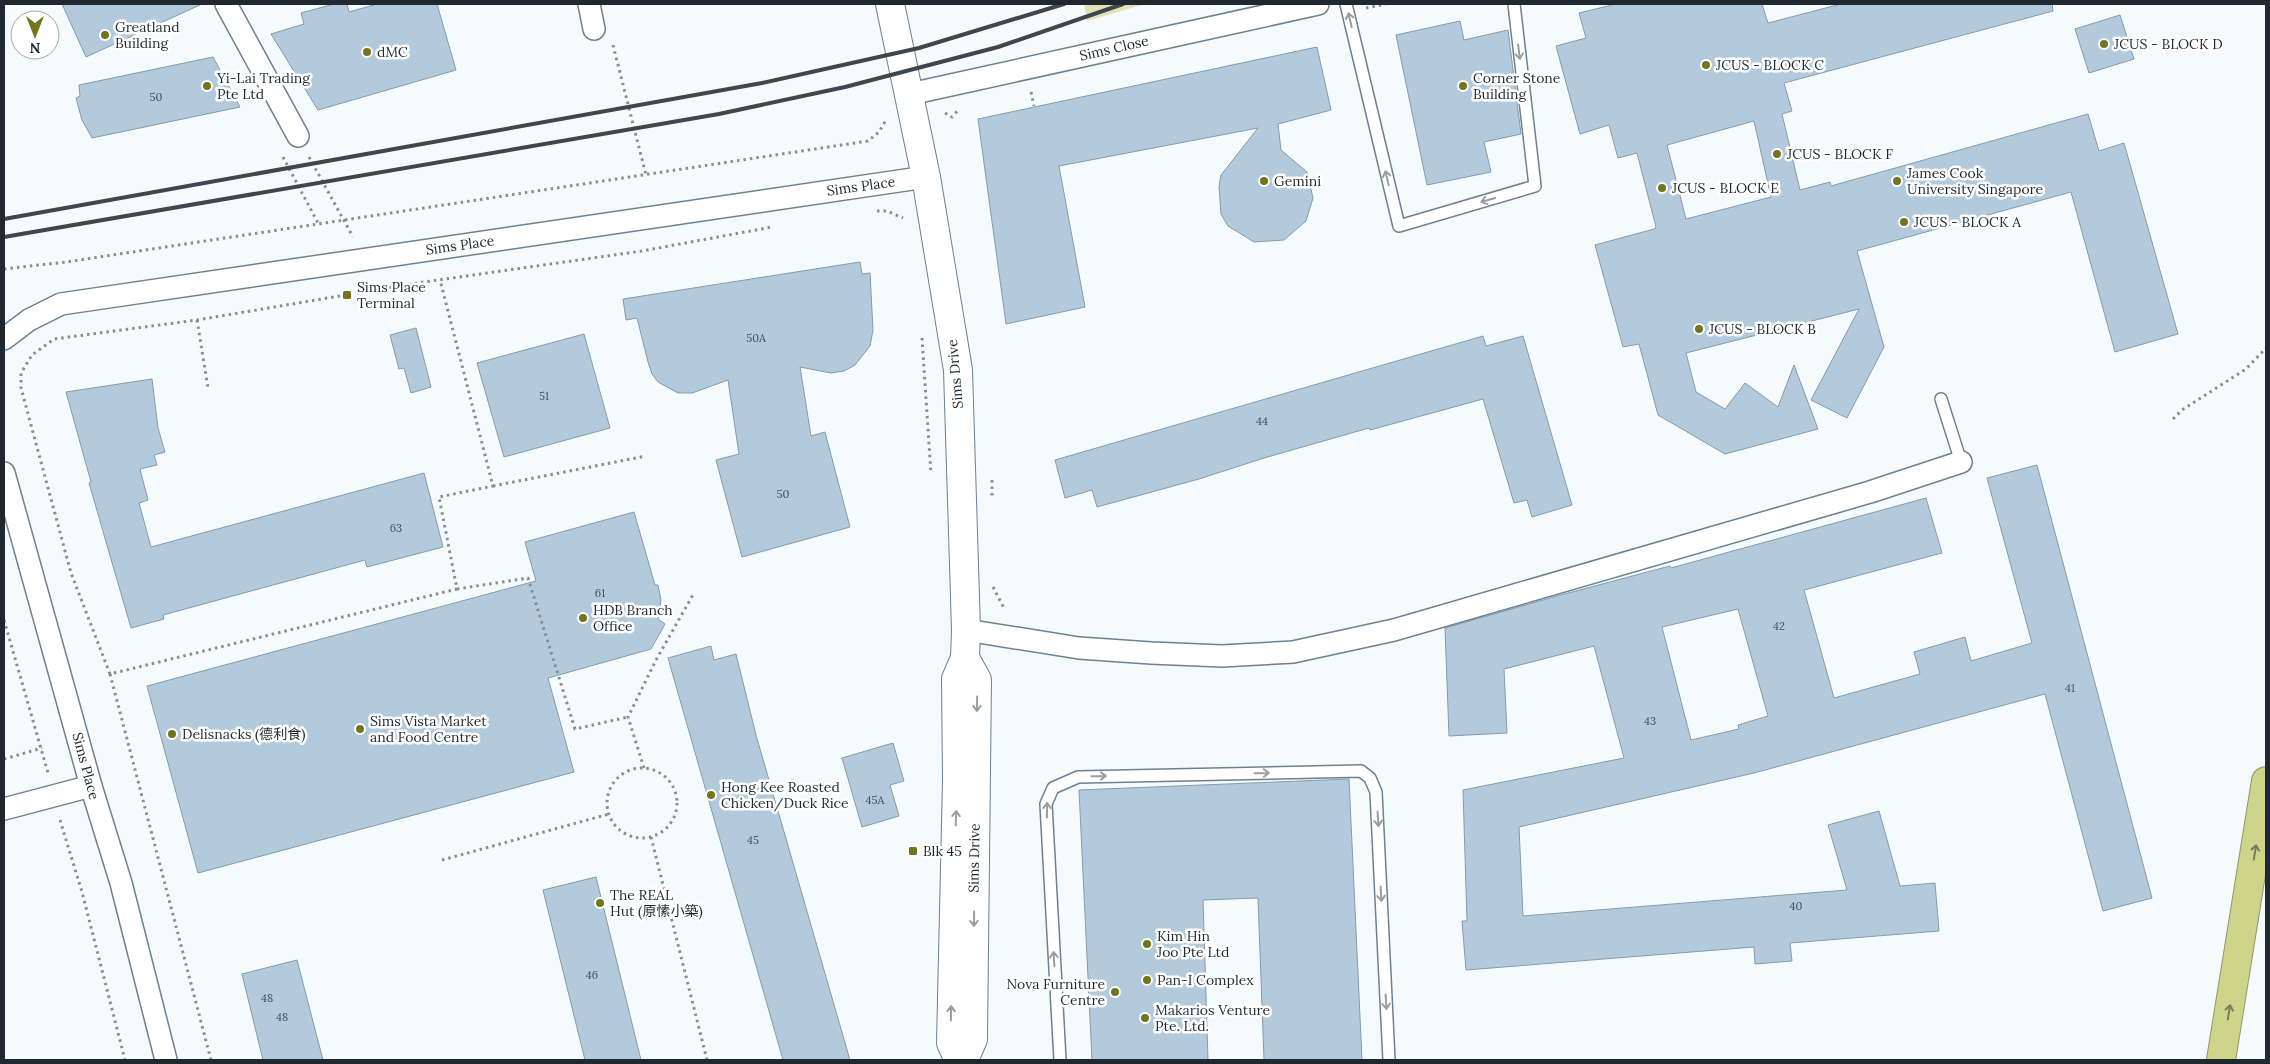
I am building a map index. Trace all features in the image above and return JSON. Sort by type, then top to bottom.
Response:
[{"type":"highway","points":[[2221,1060],[2266,781]]},
{"type":"street","points":[[226,4],[298,136]]},
{"type":"street","points":[[588,4],[594,28]]},
{"type":"street","name":"Sims Drive","points":[[890,4],[926,176],[958,370],[966,658],[956,679],[957,780],[951,1043],[959,1060]]},
{"type":"street","name":"Sims Close","points":[[910,94],[1318,4]]},
{"type":"street","name":"Sims Place","points":[[4,339],[29,320],[61,304],[926,176]]},
{"type":"street","points":[[966,630],[1079,648],[1151,654],[1222,656],[1293,652],[1394,630],[1870,492],[1961,462]]},
{"type":"street","name":"Sims Place","points":[[4,473],[91,786],[121,883],[166,1060]]},
{"type":"street","name":"Sims Drive","points":[[964,1060],[973,1039],[977,680],[966,658]]},
{"type":"street","points":[[4,809],[91,786]]},
{"type":"lane","points":[[1346,4],[1398,226],[1535,186],[1514,4]]},
{"type":"lane","points":[[1941,399],[1961,462]]},
{"type":"lane","points":[[1060,1060],[1046,804],[1053,788],[1078,777],[1361,771],[1370,778],[1376,792],[1389,1060]]},
{"type":"path","points":[[594,28],[608,25],[646,175]]},
{"type":"path","points":[[4,269],[76,261],[868,141],[878,132],[886,120],[890,107],[889,99],[910,94]]},
{"type":"path","points":[[298,136],[365,259]]},
{"type":"path","points":[[283,155],[320,224]]},
{"type":"path","points":[[896,181],[903,218],[907,224]]},
{"type":"path","points":[[868,211],[887,211],[903,218]]},
{"type":"path","points":[[211,1060],[110,674],[71,573],[21,388],[21,372],[32,355],[54,339],[197,320],[440,280],[642,250],[774,227]]},
{"type":"path","points":[[440,280],[493,486]]},
{"type":"path","points":[[197,320],[208,388]]},
{"type":"path","points":[[922,330],[931,480]]},
{"type":"path","points":[[2173,419],[2182,410],[2246,369],[2266,348]]},
{"type":"path","points":[[457,589],[440,497],[646,456]]},
{"type":"path","points":[[992,479],[992,508]]},
{"type":"path","points":[[110,674],[457,589],[528,578],[575,729],[628,717]]},
{"type":"path","points":[[993,585],[1004,610],[1010,615]]},
{"type":"path","points":[[644,768],[628,717],[656,660],[694,593]]},
{"type":"path","points":[[4,620],[42,748],[53,797],[82,892],[125,1060]]},
{"type":"path","points":[[4,759],[42,748]]},
{"type":"path","points":[[644,768],[655,770],[664,775],[672,784],[677,794],[675,816],[661,833],[650,837],[640,838],[625,833],[614,823],[609,814],[607,803],[609,792],[614,782],[622,774],[644,768]]},
{"type":"path","points":[[442,860],[609,814]]},
{"type":"path","points":[[650,837],[707,1060]]},
{"type":"green space","points":[[1084,4],[1145,4],[1087,21]]},
{"type":"building","name":"Greatland Building","points":[[62,4],[202,4],[86,57]]},
{"type":"building","name":"dMC","points":[[334,4],[347,4],[349,12],[377,4],[437,4],[456,70],[318,110],[271,34],[304,24],[301,13]]},
{"type":"building","points":[[1616,4],[1762,4],[1768,23],[1841,4],[2052,4],[2053,11],[1784,83],[1792,111],[1782,114],[1800,190],[1830,182],[1831,186],[2088,114],[2099,151],[2124,143],[2178,334],[2115,352],[2071,192],[1857,251],[1884,347],[1847,418],[1811,400],[1859,309],[1686,353],[1696,392],[1725,409],[1745,383],[1778,407],[1794,365],[1818,429],[1725,454],[1658,415],[1639,344],[1623,347],[1595,245],[1656,227],[1637,153],[1618,158],[1609,125],[1580,134],[1556,46],[1586,38],[1579,13]],"holes":[[[1754,121],[1771,197],[1686,219],[1667,145]]]},
{"type":"building","name":"JCUS - BLOCK D","points":[[2120,15],[2134,59],[2089,73],[2075,29]]},
{"type":"building","name":"Corner Stone Building","points":[[1460,21],[1464,40],[1508,30],[1521,134],[1484,142],[1491,172],[1427,185],[1396,35]]},
{"type":"building","name":"Gemini","points":[[1317,47],[1331,110],[1278,124],[1281,150],[1307,172],[1313,198],[1306,221],[1284,240],[1254,242],[1228,226],[1221,214],[1219,187],[1221,175],[1258,128],[1059,166],[1085,307],[1006,324],[978,119]]},
{"type":"building","points":[[213,57],[240,107],[92,138],[82,120],[76,98],[80,96],[79,85]]},
{"type":"building","points":[[860,262],[862,274],[870,273],[873,330],[870,346],[855,365],[844,371],[831,373],[800,367],[811,436],[825,432],[850,527],[742,557],[716,460],[739,454],[728,380],[692,393],[678,393],[658,382],[652,374],[648,362],[637,318],[626,320],[623,299]]},
{"type":"building","points":[[416,328],[431,387],[411,393],[404,368],[399,369],[390,335]]},
{"type":"building","points":[[584,334],[610,428],[504,457],[477,363]]},
{"type":"building","points":[[1483,336],[1486,346],[1523,336],[1572,505],[1532,517],[1527,500],[1514,503],[1483,399],[1370,430],[1369,428],[1199,479],[1097,507],[1092,490],[1065,498],[1055,460]]},
{"type":"building","points":[[152,379],[158,428],[165,452],[154,455],[157,465],[140,469],[148,500],[139,503],[151,547],[424,473],[443,547],[367,567],[365,560],[163,615],[164,619],[131,628],[89,483],[91,482],[66,392]]},
{"type":"building","points":[[2037,465],[2152,898],[2103,911],[2045,694],[1754,773],[1519,827],[1523,916],[1847,890],[1828,825],[1879,811],[1900,886],[1935,883],[1939,931],[1790,943],[1792,961],[1755,964],[1754,947],[1466,970],[1462,921],[1467,921],[1463,790],[1624,758],[1594,646],[1504,669],[1507,733],[1449,736],[1445,628],[1557,596],[1670,566],[1671,568],[1926,498],[1942,553],[1804,590],[1834,698],[1920,674],[1914,652],[1965,637],[1971,661],[2032,643],[1987,478]],"holes":[[[1738,609],[1768,716],[1738,725],[1739,729],[1691,740],[1662,627]]]},
{"type":"building","name":"Sims Vista Market and Food Centre","points":[[634,512],[655,585],[658,585],[661,600],[658,619],[665,624],[651,649],[548,678],[574,772],[198,873],[147,686],[536,581],[525,542]]},
{"type":"building","points":[[711,646],[714,660],[736,654],[756,735],[850,1060],[783,1060],[668,658]]},
{"type":"building","points":[[893,743],[904,781],[890,785],[899,816],[862,827],[842,758]]},
{"type":"building","name":"Pan-I Complex","points":[[1349,779],[1362,1060],[1264,1060],[1258,898],[1203,900],[1208,1060],[1092,1060],[1079,790]]},
{"type":"building","points":[[596,877],[641,1060],[585,1060],[543,890]]},
{"type":"building","points":[[297,960],[323,1060],[263,1060],[242,974]]},
{"type":"railway","points":[[4,219],[762,83],[919,48],[1064,4]]},
{"type":"railway","points":[[4,237],[719,114],[845,87],[998,47],[1123,4]]},
{"type":"place","name":"Greatland Building","points":[[105,35]]},
{"type":"place","name":"JCUS - BLOCK D","points":[[2104,44]]},
{"type":"place","name":"dMC","points":[[367,52]]},
{"type":"place","name":"JCUS - BLOCK C","points":[[1706,65]]},
{"type":"place","name":"Yi-Lai Trading Pte Ltd","points":[[207,86]]},
{"type":"place","name":"Corner Stone Building","points":[[1463,86]]},
{"type":"place","name":"JCUS - BLOCK F","points":[[1777,154]]},
{"type":"place","name":"Gemini","points":[[1264,181]]},
{"type":"place","name":"James Cook University Singapore","points":[[1897,181]]},
{"type":"place","name":"JCUS - BLOCK E","points":[[1662,188]]},
{"type":"place","name":"JCUS - BLOCK A","points":[[1904,222]]},
{"type":"place","name":"Sims Place Terminal","points":[[347,295]]},
{"type":"place","name":"JCUS - BLOCK B","points":[[1699,329]]},
{"type":"place","name":"HDB Branch Office","points":[[583,618]]},
{"type":"place","name":"Sims Vista Market and Food Centre","points":[[360,729]]},
{"type":"place","name":"Delisnacks (德利食)","points":[[172,734]]},
{"type":"place","name":"Hong Kee Roasted Chicken/Duck Rice","points":[[711,795]]},
{"type":"place","name":"Blk 45","points":[[913,851]]},
{"type":"place","name":"The REAL Hut (原愫小築)","points":[[600,903]]},
{"type":"place","name":"Kim Hin Joo Pte Ltd","points":[[1147,944]]},
{"type":"place","name":"Pan-I Complex","points":[[1147,980]]},
{"type":"place","name":"Nova Furniture Centre","points":[[1115,992]]},
{"type":"place","name":"Makarios Venture Pte. Ltd.","points":[[1145,1018]]}]
